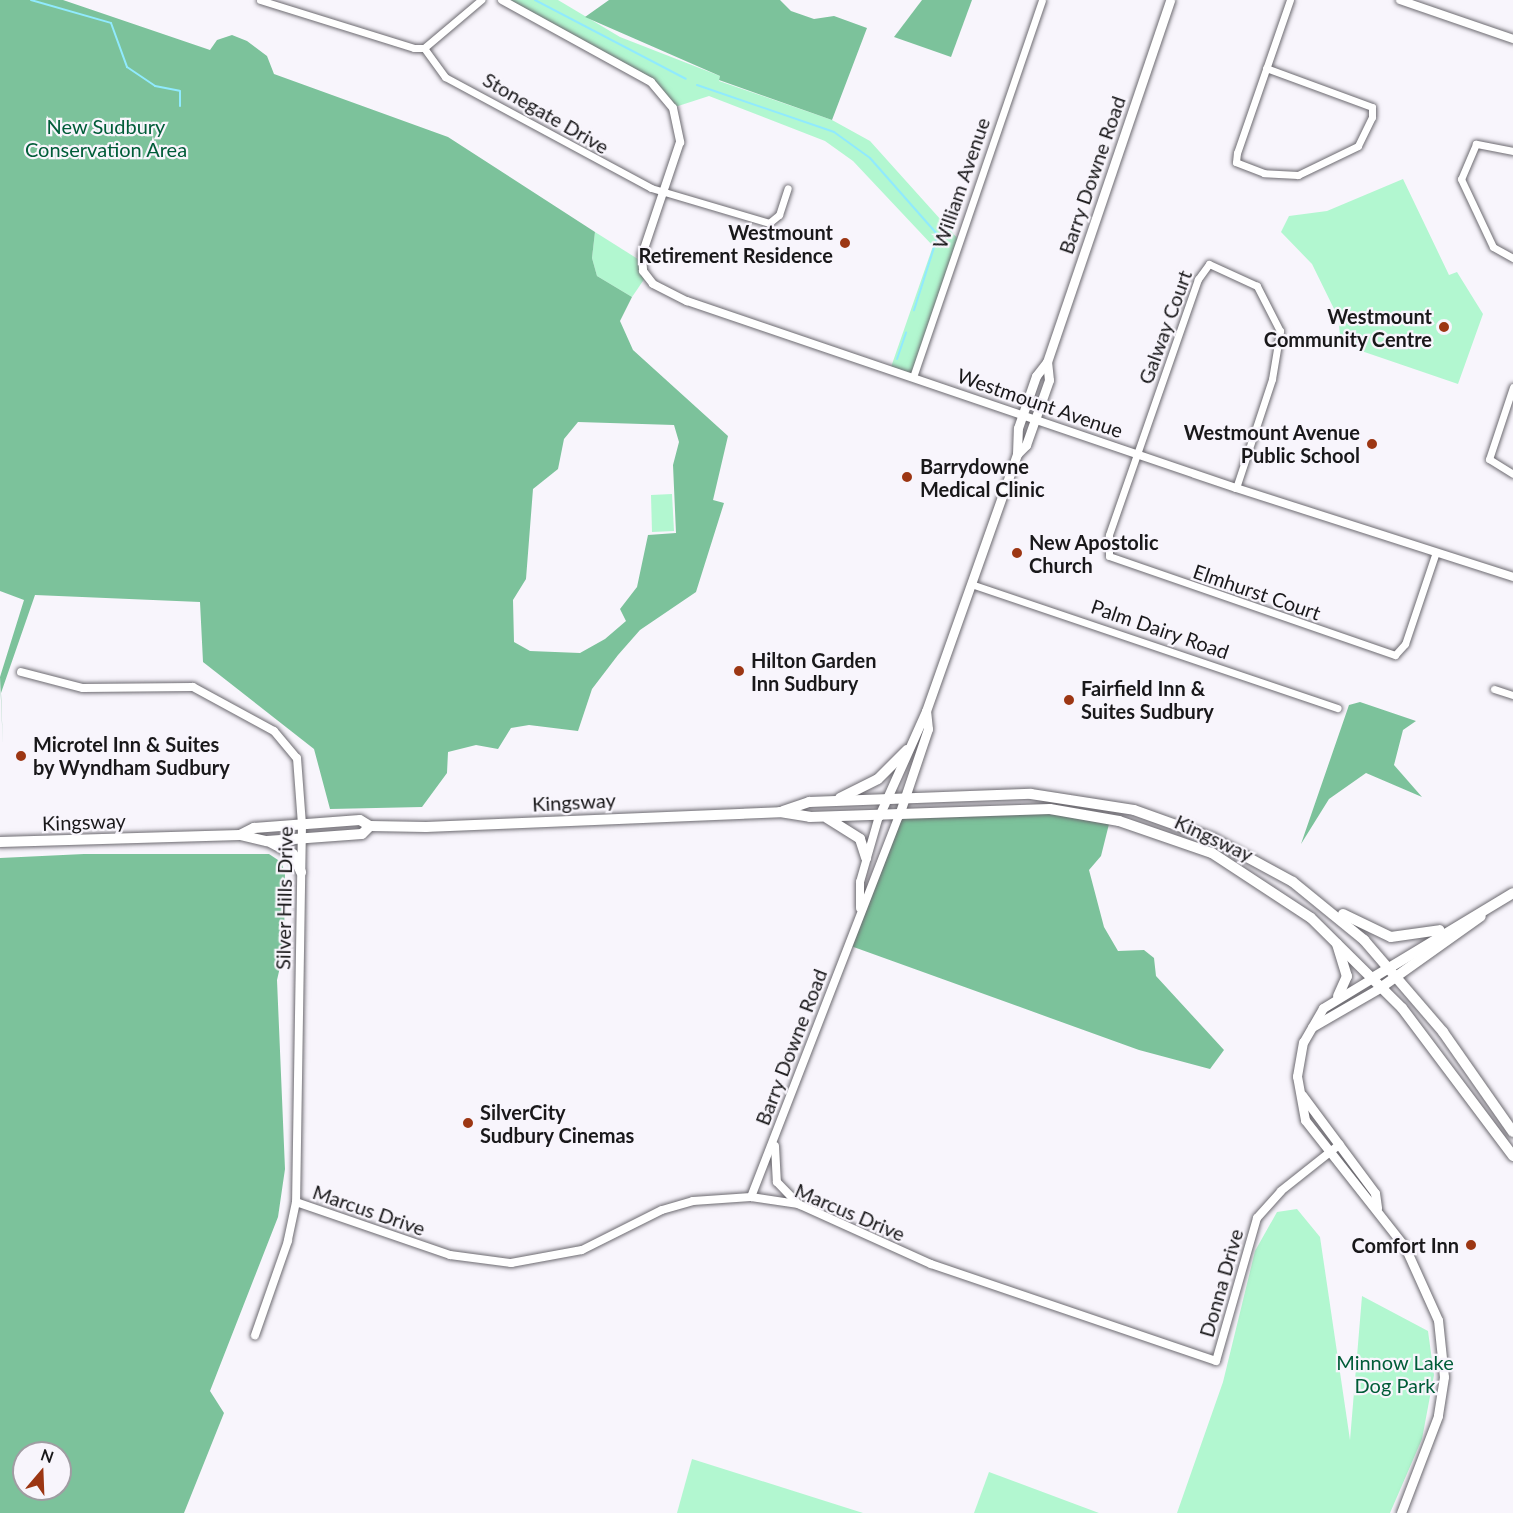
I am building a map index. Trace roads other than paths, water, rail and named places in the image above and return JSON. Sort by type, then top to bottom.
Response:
[{"type":"main road","name":"Barry Downe Road","points":[[1017,454],[1014,440],[1022,415],[1036,376],[1047,362],[1170,0]]},
{"type":"main road","name":"Barry Downe Road","points":[[879,816],[926,711],[1017,454],[1035,419],[1049,380],[1047,362]]},
{"type":"main road","name":"Barry Downe Road","points":[[899,815],[928,729],[926,711]]},
{"type":"main road","points":[[834,801],[878,779],[907,750]]},
{"type":"main road","name":"Kingsway","points":[[780,812],[834,801],[1031,794],[1134,810],[1248,855],[1317,901],[1398,976],[1513,1132]]},
{"type":"main road","name":"Kingsway","points":[[240,835],[254,828],[360,820],[370,826],[780,812],[824,817],[1050,809],[1146,828],[1232,863],[1336,940],[1383,986],[1513,1156]]},
{"type":"main road","points":[[824,817],[860,839],[866,858]]},
{"type":"main road","name":"Kingsway","points":[[0,843],[240,835],[267,841],[362,834],[370,826]]},
{"type":"main road","points":[[267,841],[293,854],[301,872]]},
{"type":"main road","points":[[1338,996],[1390,968],[1449,928],[1513,893]]},
{"type":"main road","points":[[1317,901],[1391,937],[1420,937],[1449,928]]},
{"type":"main road","points":[[1310,1028],[1398,976],[1495,904]]},
{"type":"main road","points":[[1336,940],[1347,976],[1338,996],[1310,1028],[1297,1064],[1302,1095],[1299,1110],[1363,1199],[1377,1208]]},
{"type":"main road","points":[[1302,1095],[1375,1193],[1377,1208],[1427,1290],[1442,1346],[1438,1416],[1401,1513]]},
{"type":"street","points":[[260,0],[381,42],[424,48],[481,0]]},
{"type":"street","name":"Westmount Avenue","points":[[502,0],[662,91],[680,130],[664,193],[642,255],[643,271],[653,284],[687,301],[1435,555],[1513,577]]},
{"type":"street","name":"William Avenue","points":[[913,377],[1042,0]]},
{"type":"street","points":[[1266,68],[1368,104],[1372,117],[1351,152],[1307,172],[1274,175],[1236,162],[1266,68],[1290,0]]},
{"type":"street","points":[[1400,0],[1513,39]]},
{"type":"street","name":"Stonegate Drive","points":[[424,48],[445,77],[554,132],[625,178],[664,193],[769,223],[779,215],[788,188]]},
{"type":"street","points":[[1513,151],[1476,144],[1461,179],[1489,241],[1513,258]]},
{"type":"street","name":"Galway Court","points":[[1138,454],[1202,268],[1216,264],[1257,286],[1280,331],[1272,379],[1236,488]]},
{"type":"street","points":[[1513,387],[1490,459],[1513,474]]},
{"type":"street","name":"Elmhurst Court","points":[[1138,454],[1106,545],[1114,560],[1386,654],[1401,651],[1435,555]]},
{"type":"street","name":"Palm Dairy Road","points":[[971,584],[1338,708]]},
{"type":"street","name":"Silver Hills Drive","points":[[21,672],[84,688],[178,686],[207,693],[286,742],[297,758],[302,838],[296,1202],[255,1335]]},
{"type":"street","points":[[1494,689],[1513,695]]},
{"type":"street","name":"Barry Downe Road","points":[[751,1197],[775,1139],[860,908],[878,878],[899,815]]},
{"type":"street","name":"Barry Downe Road","points":[[860,908],[866,858],[879,816]]},
{"type":"street","points":[[775,1139],[777,1182],[798,1203]]},
{"type":"street","name":"Donna Drive","points":[[1216,1361],[1257,1218],[1340,1144]]},
{"type":"street","name":"Marcus Drive","points":[[296,1202],[450,1255],[511,1263],[582,1250],[676,1205],[751,1197],[798,1203],[931,1264],[1216,1361]]},
{"type":"waterway","points":[[31,0],[111,23],[127,67],[155,86],[180,91],[180,106]]},
{"type":"waterway","points":[[535,0],[686,79]]},
{"type":"waterway","points":[[697,85],[834,132],[870,158],[938,235],[914,310]]},
{"type":"waterway","points":[[897,359],[906,333]]},
{"type":"place","name":"Westmount Retirement Residence","points":[[845,243]]},
{"type":"place","name":"Westmount Community Centre","points":[[1444,327]]},
{"type":"place","name":"Westmount Avenue Public School","points":[[1372,444]]},
{"type":"place","name":"Barrydowne Medical Clinic","points":[[907,477]]},
{"type":"place","name":"New Apostolic Church","points":[[1017,553]]},
{"type":"place","name":"Hilton Garden Inn Sudbury","points":[[739,671]]},
{"type":"place","name":"Fairfield Inn & Suites Sudbury","points":[[1069,700]]},
{"type":"place","name":"Microtel Inn & Suites by Wyndham Sudbury","points":[[21,756]]},
{"type":"place","name":"SilverCity Sudbury Cinemas","points":[[468,1123]]},
{"type":"place","name":"Comfort Inn","points":[[1471,1245]]},
{"type":"park label","name":"New Sudbury Conservation Area","points":[[106,138]]},
{"type":"park label","name":"Minnow Lake Dog Park","points":[[1395,1374]]}]
